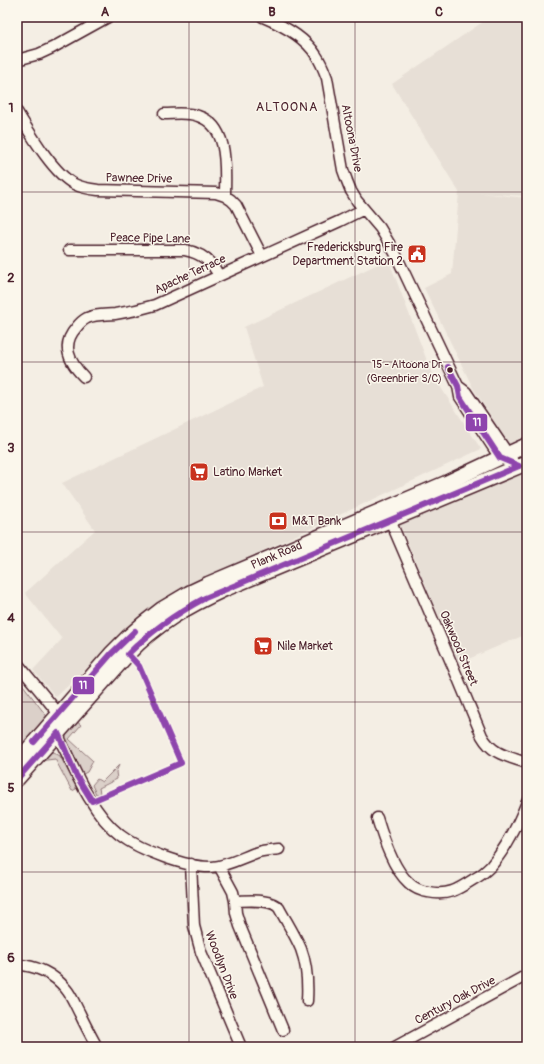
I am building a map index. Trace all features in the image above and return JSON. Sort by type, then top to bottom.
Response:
[{"type":"highway","name":"Plank Road","points":[[17,762],[120,645],[162,609],[189,592],[446,483],[527,445]]},
{"type":"highway","name":"Plank Road","points":[[17,779],[128,654],[145,637],[170,618],[205,598],[390,520],[524,466]]},
{"type":"highway","points":[[349,537],[350,530],[360,520]]},
{"type":"highway","points":[[311,553],[327,540],[327,533]]},
{"type":"street","points":[[17,60],[39,54],[52,48],[108,17]]},
{"type":"street","name":"Altoona Drive","points":[[263,17],[287,29],[304,42],[310,47],[320,61],[327,78],[343,170],[351,191],[380,228],[395,253],[458,386],[460,396],[504,456]]},
{"type":"street","name":"Pawnee Drive","points":[[17,112],[59,173],[80,187],[98,190],[216,193],[225,196]]},
{"type":"street","points":[[164,114],[191,114],[205,119],[215,128],[222,143],[224,152],[225,196],[231,200],[239,210],[262,256]]},
{"type":"street","name":"Apache Terrace","points":[[84,377],[72,362],[68,348],[70,336],[78,324],[84,319],[94,315],[116,314],[144,308],[168,299],[364,209]]},
{"type":"street","name":"Peace Pipe Lane","points":[[69,250],[185,250],[197,253],[206,258],[212,264],[219,276]]},
{"type":"street","points":[[504,456],[524,466]]},
{"type":"street","name":"Oakwood Street","points":[[390,520],[482,736],[489,746],[498,753],[527,762]]},
{"type":"street","points":[[17,662],[59,714],[58,733],[76,775],[98,812],[106,822],[122,836],[155,853],[174,860],[207,867],[219,866],[260,852],[280,849]]},
{"type":"street","points":[[377,818],[384,840],[397,868],[403,877],[418,889],[438,894],[446,893],[464,886],[489,868],[509,841],[527,802]]},
{"type":"street","name":"Woodlyn Drive","points":[[191,864],[194,926],[197,940],[241,1047]]},
{"type":"street","points":[[219,866],[233,892],[236,913],[240,926],[283,1030]]},
{"type":"street","points":[[235,901],[260,901],[272,903],[279,908],[300,949],[304,962],[307,981],[307,1001]]},
{"type":"street","points":[[17,965],[34,967],[53,976],[60,982],[69,994],[97,1047]]},
{"type":"street","name":"Century Oak Drive","points":[[395,1047],[527,975]]},
{"type":"shaded area","points":[[490,17],[527,17],[527,196],[479,193],[527,198],[527,434],[509,444],[473,388],[424,288],[452,274],[459,192],[392,84]]},
{"type":"shaded area","points":[[389,261],[432,374],[481,449],[226,568],[149,610],[56,697],[33,670],[62,639],[25,593],[95,530],[62,483],[263,387],[244,327],[378,264]]},
{"type":"shaded area","points":[[520,475],[527,478],[527,634],[459,663],[400,525]]},
{"type":"shaded area","points":[[17,677],[48,718],[17,750]]},
{"type":"shaded area","points":[[76,721],[81,725],[69,739],[93,761],[87,772],[83,774],[80,771],[66,737],[67,732]]},
{"type":"shaded area","points":[[53,752],[60,756],[76,786],[76,789],[72,791],[55,759],[39,761],[46,754]]},
{"type":"shaded area","points":[[119,765],[116,772],[117,779],[99,788],[100,793],[96,794],[92,785],[97,779],[102,782]]},
{"type":"transit line","name":"11","points":[[448,367],[458,386],[460,397],[500,458],[519,466]]},
{"type":"transit line","name":"11","points":[[17,779],[58,733],[76,775],[92,801],[181,763],[139,666],[128,654],[155,630],[174,616],[205,598],[519,466]]},
{"type":"transit line","name":"11","points":[[34,742],[111,654],[135,631]]},
{"type":"place","name":"Fredericksburg Fire Department Station 2","points":[[417,254]]},
{"type":"place","name":"15 - Altoona Dr (Greenbrier S/C)","points":[[450,370]]},
{"type":"place","name":"Latino Market","points":[[199,472]]},
{"type":"place","name":"M&T Bank","points":[[278,521]]},
{"type":"place","name":"Nile Market","points":[[263,646]]},
{"type":"district","name":"ALTOONA","points":[[287,106]]}]
